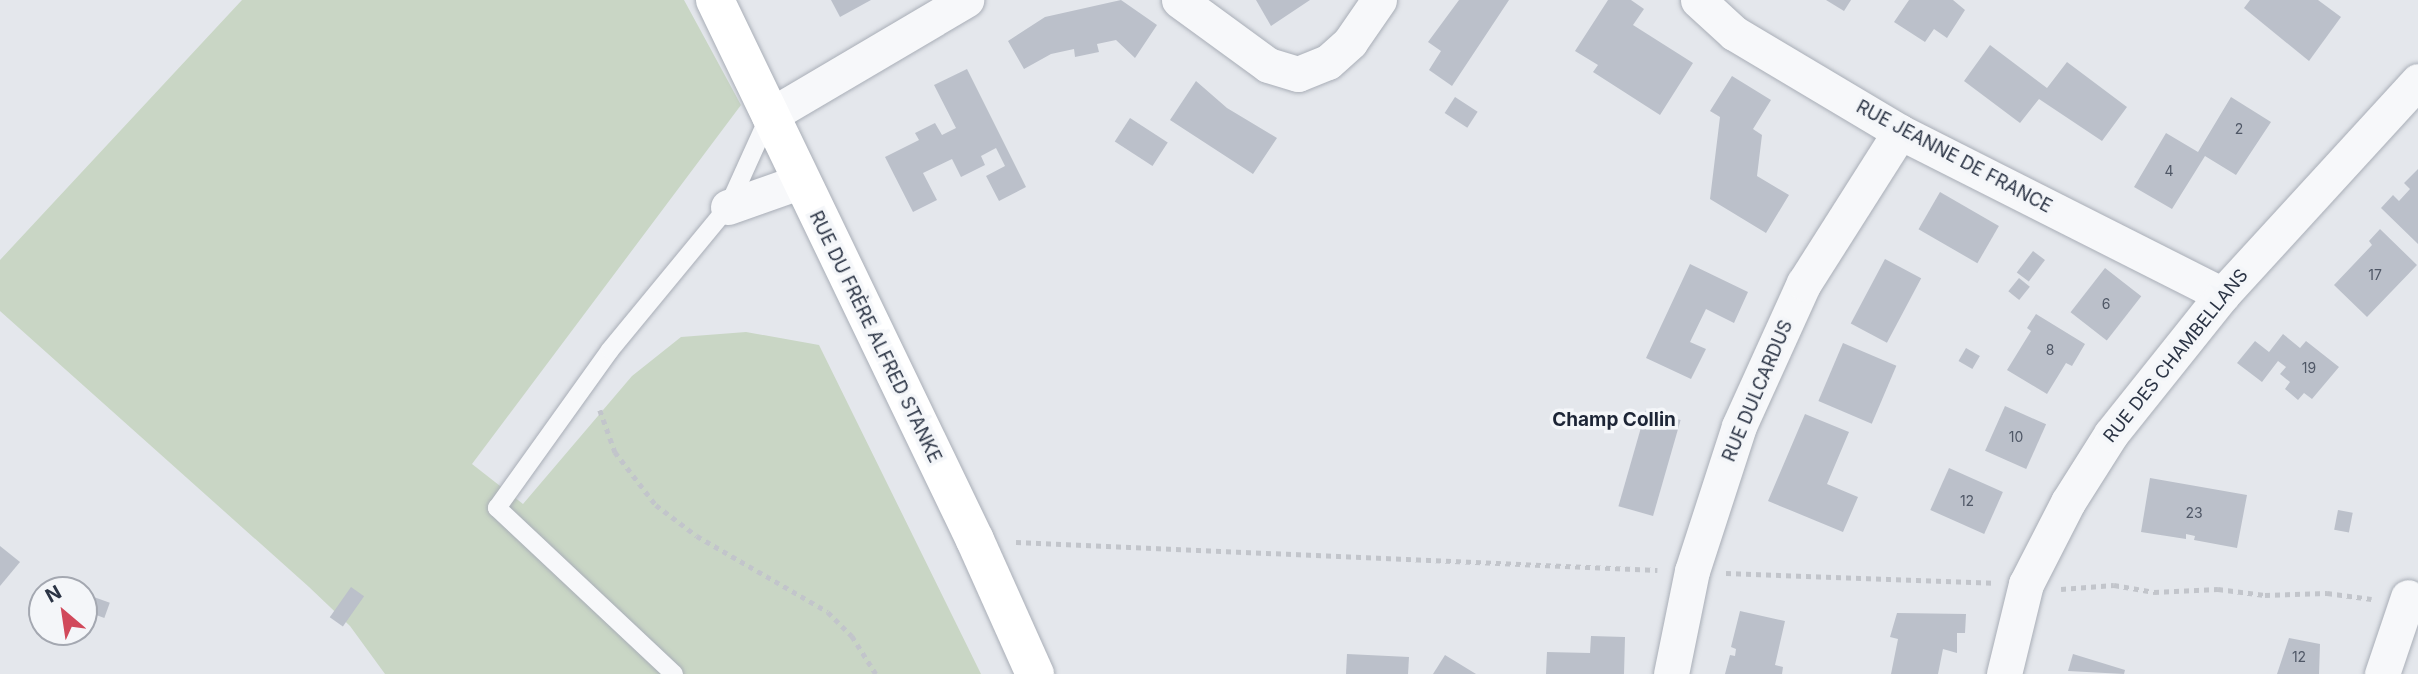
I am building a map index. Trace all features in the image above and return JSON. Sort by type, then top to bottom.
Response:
[{"type":"street","name":"RUE DU FRÈRE ALFRED STANKE","points":[[715,0],[799,182],[975,540],[1035,674]]},
{"type":"street","points":[[769,116],[966,0]]},
{"type":"street","points":[[1179,0],[1268,65],[1298,74],[1328,62],[1350,42],[1378,0]]},
{"type":"street","name":"RUE JEANNE DE FRANCE","points":[[1698,0],[1734,33],[1900,132],[2222,295]]},
{"type":"street","name":"RUE DES CHAMBELLANS","points":[[2004,674],[2026,584],[2068,502],[2111,434],[2222,295],[2418,81]]},
{"type":"street","name":"RUE DULCARDUS","points":[[1671,674],[1692,571],[1739,426],[1804,283],[1900,132]]},
{"type":"street","points":[[728,207],[799,182]]},
{"type":"street","points":[[2382,674],[2409,597]]},
{"type":"lane","points":[[674,674],[496,508],[589,379],[728,207],[769,116]]},
{"type":"path","points":[[589,379],[615,452],[640,488],[697,536],[828,612],[852,636],[876,674]]},
{"type":"path","points":[[975,540],[1692,571]]},
{"type":"green space","points":[[242,0],[684,0],[741,105],[472,464],[523,504],[632,376],[681,337],[746,332],[819,345],[981,674],[385,674],[350,626],[309,587],[0,311],[0,260]]},
{"type":"building","points":[[831,0],[871,0],[840,17]]},
{"type":"building","points":[[1121,0],[1157,25],[1135,58],[1116,40],[1097,44],[1099,52],[1075,57],[1074,49],[1051,54],[1024,69],[1008,41],[1045,17]]},
{"type":"building","points":[[1256,0],[1310,0],[1271,26]]},
{"type":"building","points":[[1459,0],[1509,0],[1452,86],[1429,70],[1441,51],[1428,42]]},
{"type":"building","points":[[1608,0],[1631,0],[1644,9],[1633,25],[1693,63],[1660,115],[1593,72],[1598,65],[1575,51]]},
{"type":"building","points":[[1826,0],[1851,0],[1844,11]]},
{"type":"building","points":[[1909,0],[1953,0],[1965,10],[1947,38],[1934,29],[1925,42],[1894,22]]},
{"type":"building","points":[[2250,0],[2318,0],[2341,17],[2309,61],[2244,8]]},
{"type":"building","points":[[1990,45],[2047,88],[2067,62],[2127,107],[2102,141],[2039,99],[2020,123],[1964,81]]},
{"type":"building","points":[[967,69],[1026,187],[999,201],[986,176],[1005,166],[996,148],[981,156],[985,165],[961,177],[952,159],[923,173],[937,200],[913,212],[885,157],[919,140],[915,133],[935,123],[942,135],[956,128],[934,85]]},
{"type":"building","points":[[1732,76],[1771,100],[1753,129],[1762,135],[1757,176],[1789,195],[1766,233],[1710,199],[1720,117],[1710,111]]},
{"type":"building","points":[[1196,81],[1227,108],[1277,138],[1253,174],[1170,120]]},
{"type":"building","points":[[1455,97],[1478,112],[1467,128],[1445,113]]},
{"type":"building","points":[[2231,97],[2271,122],[2236,175],[2205,156],[2172,209],[2134,187],[2166,133],[2198,152]]},
{"type":"building","points":[[1130,118],[1168,143],[1152,166],[1115,141]]},
{"type":"building","points":[[2418,169],[2418,244],[2381,208],[2393,195],[2399,201],[2410,189],[2404,183]]},
{"type":"building","points":[[1940,192],[1999,226],[1977,263],[1918,229]]},
{"type":"building","points":[[2380,229],[2417,265],[2367,317],[2334,285],[2372,245],[2369,241]]},
{"type":"building","points":[[2033,251],[2045,260],[2029,282],[2017,273]]},
{"type":"building","points":[[1885,259],[1921,278],[1887,343],[1851,323]]},
{"type":"building","points":[[1690,264],[1748,292],[1734,323],[1706,309],[1690,342],[1706,349],[1691,379],[1646,358]]},
{"type":"building","points":[[2105,268],[2141,296],[2107,340],[2071,312]]},
{"type":"building","points":[[2019,278],[2030,287],[2019,300],[2008,291]]},
{"type":"building","points":[[2036,314],[2085,344],[2072,366],[2066,363],[2047,394],[2007,370],[2031,331],[2027,328]]},
{"type":"building","points":[[2283,334],[2300,348],[2306,341],[2339,367],[2312,399],[2304,393],[2298,400],[2285,389],[2290,382],[2280,374],[2286,367],[2278,361],[2262,382],[2237,363],[2255,341],[2269,352]]},
{"type":"building","points":[[1843,343],[1896,366],[1872,424],[1818,401]]},
{"type":"building","points":[[1966,348],[1980,356],[1972,369],[1958,361]]},
{"type":"building","points":[[2005,406],[2046,424],[2026,469],[1985,451]]},
{"type":"building","points":[[1646,410],[1681,420],[1653,516],[1618,506]]},
{"type":"building","points":[[1805,414],[1849,432],[1827,484],[1858,497],[1843,532],[1768,501]]},
{"type":"building","points":[[1949,468],[2003,492],[1984,534],[1930,510]]},
{"type":"building","points":[[2150,478],[2247,495],[2237,548],[2194,540],[2195,536],[2186,534],[2186,539],[2141,532]]},
{"type":"building","points":[[2338,510],[2353,513],[2349,532],[2334,530]]},
{"type":"building","points":[[0,546],[20,562],[0,586]]},
{"type":"building","points":[[351,587],[364,596],[343,626],[330,617]]},
{"type":"building","points":[[98,599],[110,603],[104,618],[98,616]]},
{"type":"building","points":[[1740,611],[1785,621],[1775,665],[1783,667],[1782,674],[1725,674],[1730,655],[1735,656],[1736,649],[1731,647]]},
{"type":"building","points":[[1897,613],[1966,614],[1965,633],[1957,633],[1957,653],[1943,649],[1938,674],[1891,674],[1898,639],[1890,637]]},
{"type":"building","points":[[1591,636],[1625,637],[1624,674],[1546,674],[1547,652],[1590,653]]},
{"type":"building","points":[[2289,638],[2320,644],[2319,674],[2277,674]]},
{"type":"building","points":[[1347,654],[1409,657],[1408,674],[1346,674]]},
{"type":"building","points":[[2073,654],[2125,670],[2124,674],[2068,671]]},
{"type":"building","points":[[1445,655],[1476,674],[1433,674]]},
{"type":"district","name":"Champ Collin","points":[[1614,420]]}]
